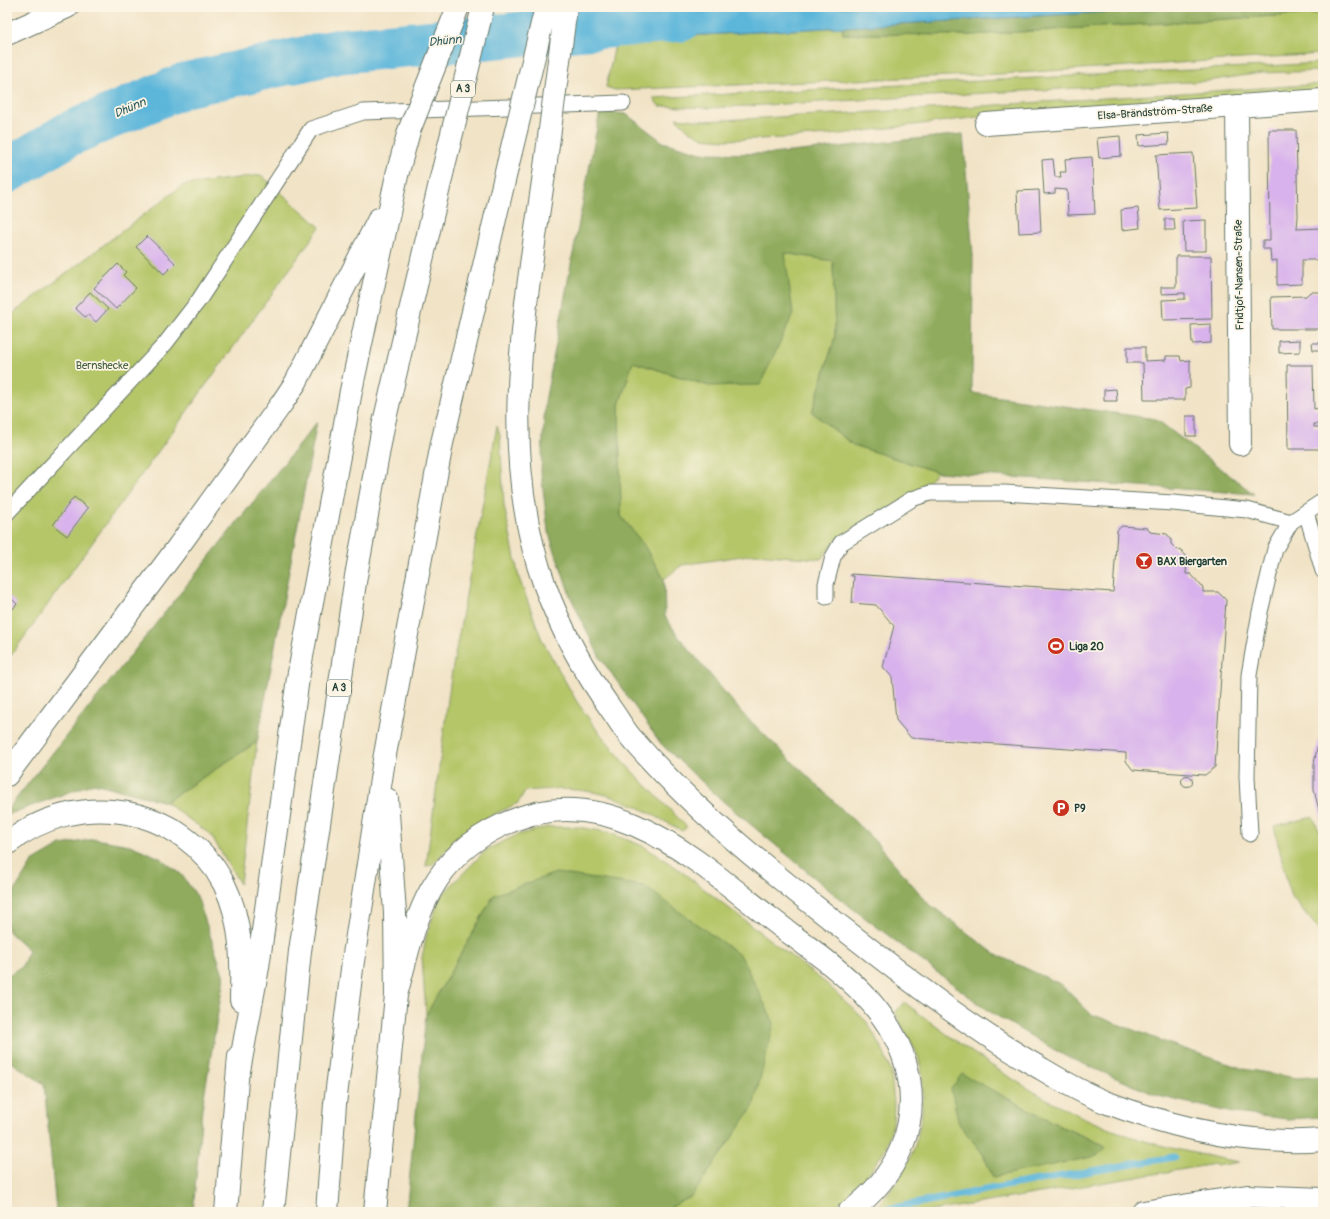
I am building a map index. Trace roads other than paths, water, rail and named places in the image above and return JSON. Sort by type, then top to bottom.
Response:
[{"type":"main road","points":[[7,34],[67,7]]},
{"type":"main road","points":[[239,1071],[258,966],[298,678],[351,391],[394,185],[409,131],[458,7]]},
{"type":"main road","name":"A 3","points":[[273,1212],[300,951],[355,584],[383,427],[483,7]]},
{"type":"main road","points":[[327,1212],[335,1104],[351,977],[384,760],[442,443],[546,7]]},
{"type":"main road","points":[[566,7],[527,299],[518,396],[522,484],[530,534],[545,585],[569,644],[598,691],[631,739],[700,809],[778,877],[882,959],[1008,1050],[1061,1080],[1103,1101],[1160,1120],[1241,1139],[1306,1141],[1323,1140]]},
{"type":"main road","name":"Elsa-Brändström-Straße","points":[[986,124],[1323,100]]},
{"type":"main road","name":"Fridtjof-Nansen-Straße","points":[[1237,106],[1240,444]]},
{"type":"main road","points":[[7,775],[178,547],[296,382],[394,185]]},
{"type":"main road","points":[[375,1212],[396,995],[395,913],[384,760]]},
{"type":"main road","points":[[7,844],[22,833],[49,819],[73,813],[102,810],[130,813],[151,819],[176,832],[198,849],[208,860],[224,884],[230,898],[239,932],[242,965],[239,1071],[226,1212]]},
{"type":"main road","points":[[396,995],[417,921],[431,890],[438,878],[456,856],[484,834],[519,818],[558,810],[600,813],[647,830],[690,856],[844,976],[874,1004],[896,1038],[906,1066],[910,1088],[910,1106],[907,1130],[898,1155],[886,1178],[849,1212]]},
{"type":"main road","points":[[1143,1212],[1247,1196],[1323,1199]]},
{"type":"main road","points":[[1293,1212],[1323,1207]]},
{"type":"lane","points":[[7,513],[165,344],[200,300],[311,129],[363,112],[623,103]]},
{"type":"lane","points":[[826,597],[826,584],[833,557],[841,543],[912,499],[930,493],[1004,493],[1173,503],[1247,510],[1291,522]]},
{"type":"lane","points":[[1250,834],[1247,776],[1249,675],[1260,612],[1275,549],[1291,522],[1323,501]]},
{"type":"lane","points":[[1306,512],[1323,571]]},
{"type":"water","points":[[701,7],[1195,7],[616,40],[622,9]]},
{"type":"waterway","name":"Dhünn","points":[[7,171],[69,134],[185,85],[340,51],[681,19]]},
{"type":"waterway","points":[[888,1209],[1016,1184],[1174,1157]]},
{"type":"place","name":"BAX Biergarten","points":[[1144,561]]},
{"type":"place","name":"Liga 20","points":[[1056,646]]},
{"type":"place","name":"P9","points":[[1061,808]]},
{"type":"park label","name":"Bernshecke","points":[[102,365]]}]
